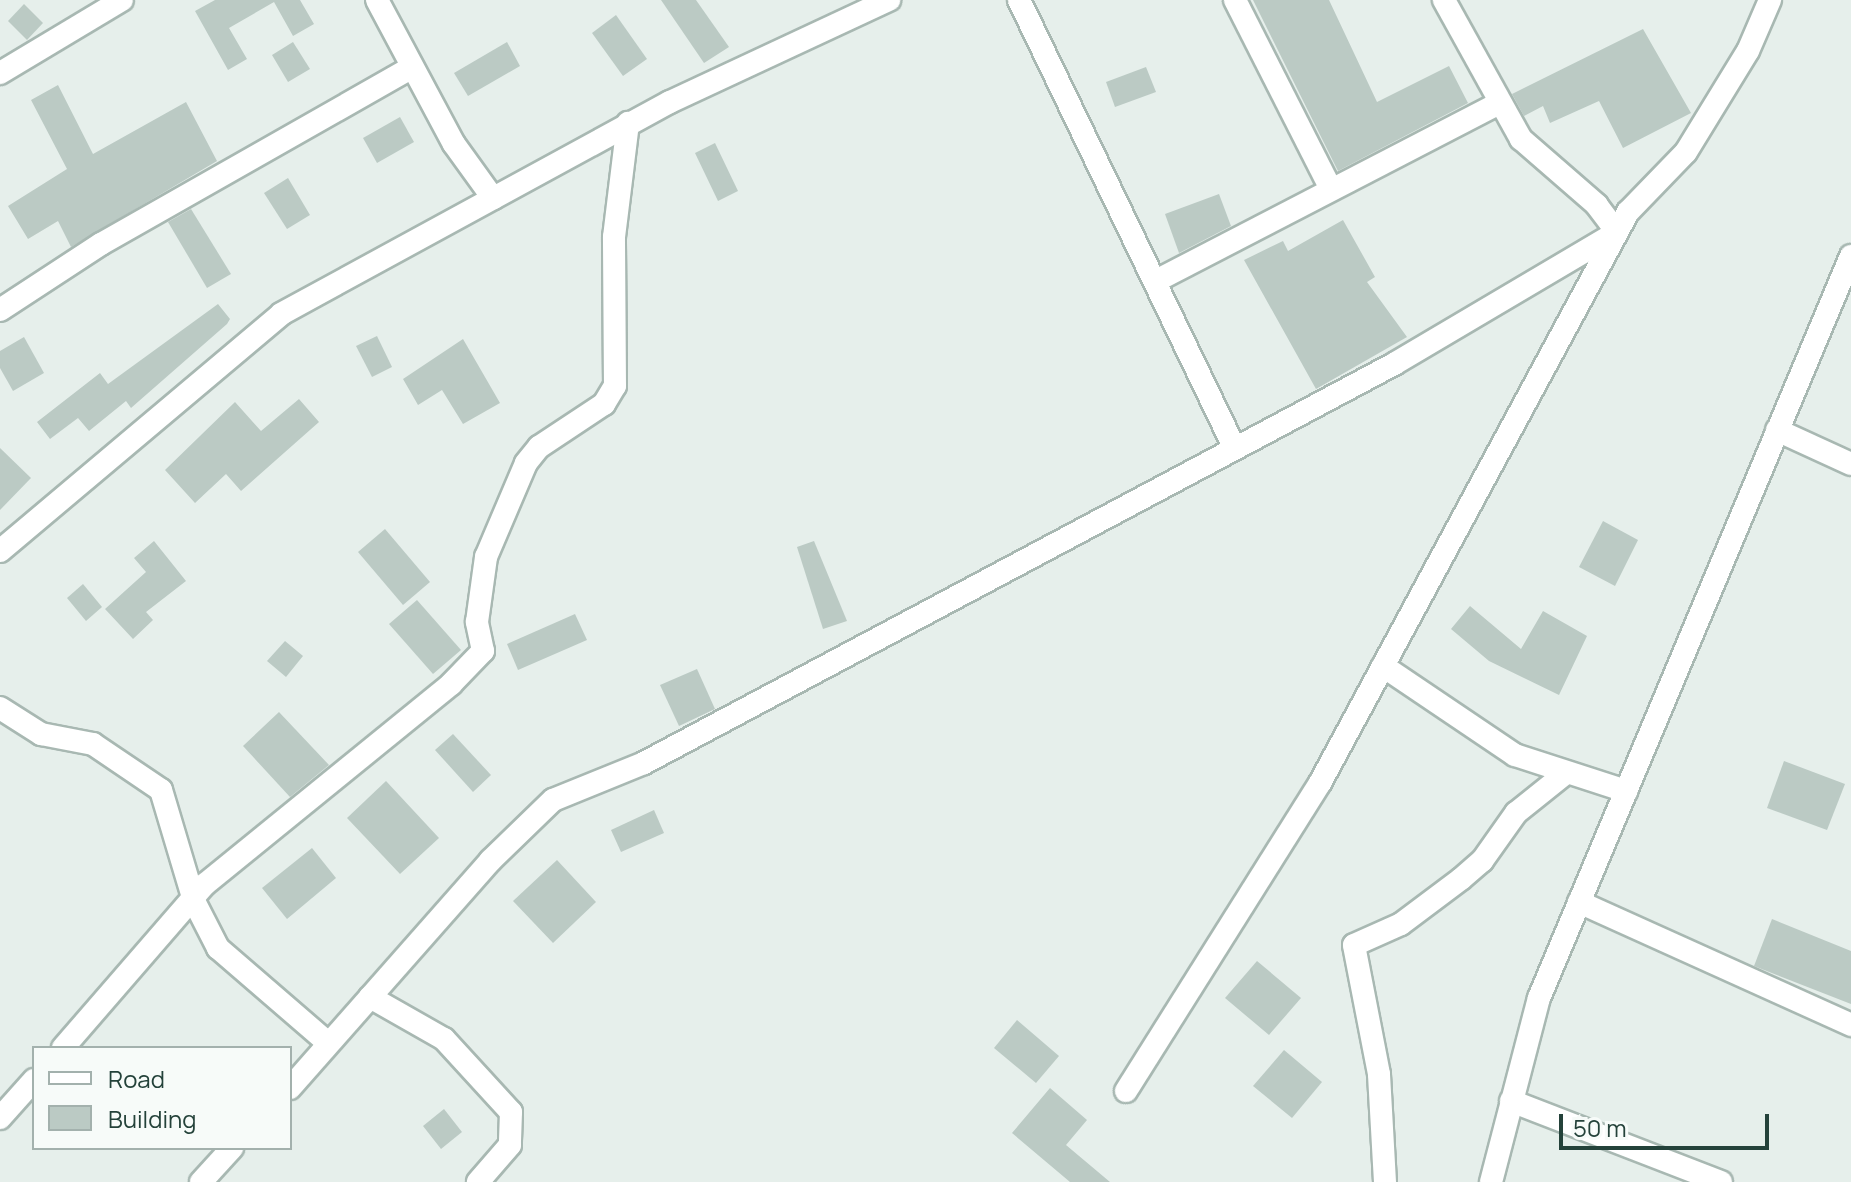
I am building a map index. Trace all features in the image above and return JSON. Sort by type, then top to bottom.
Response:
[{"type":"street","points":[[0,73],[122,0]]},
{"type":"street","points":[[0,551],[281,314],[628,123],[889,0]]},
{"type":"street","points":[[1019,0],[1234,446]]},
{"type":"street","points":[[1235,0],[1331,189]]},
{"type":"street","points":[[1444,0],[1497,104],[1521,139],[1597,205],[1617,232]]},
{"type":"street","points":[[1126,1091],[1237,924],[1383,666],[1634,203],[1686,152],[1741,64],[1770,0]]},
{"type":"street","points":[[387,3],[412,67],[493,198]]},
{"type":"street","points":[[0,310],[101,244],[412,67]]},
{"type":"street","points":[[1156,281],[1497,104]]},
{"type":"street","points":[[65,1046],[192,897],[483,651],[477,622],[486,557],[526,463],[539,447],[604,404],[615,386],[614,237],[628,123]]},
{"type":"street","points":[[292,1086],[490,861],[553,800],[644,763],[1234,446],[1429,345],[1617,232]]},
{"type":"street","points":[[1491,1182],[1539,998],[1851,256]]},
{"type":"street","points":[[1777,430],[1851,464]]},
{"type":"street","points":[[1383,666],[1483,738],[1566,773],[1626,791]]},
{"type":"street","points":[[0,708],[26,728],[93,744],[147,776],[169,802],[192,897],[226,958],[328,1043]]},
{"type":"street","points":[[1385,1182],[1379,1074],[1354,945],[1401,924],[1461,879],[1482,861],[1516,813],[1566,773]]},
{"type":"street","points":[[1579,902],[1851,1025]]},
{"type":"street","points":[[370,997],[444,1039],[511,1112],[510,1145],[478,1182]]},
{"type":"street","points":[[0,1118],[32,1082]]},
{"type":"street","points":[[1511,1101],[1721,1182]]},
{"type":"street","points":[[201,1182],[230,1150]]},
{"type":"building","points":[[215,0],[300,0],[314,24],[293,36],[274,2],[229,28],[247,59],[228,70],[195,11]]},
{"type":"building","points":[[661,0],[696,0],[729,47],[704,63]]},
{"type":"building","points":[[1253,0],[1329,0],[1377,102],[1449,66],[1468,103],[1338,171]]},
{"type":"building","points":[[24,4],[43,23],[27,40],[8,21]]},
{"type":"building","points":[[616,15],[647,59],[623,76],[592,33]]},
{"type":"building","points":[[1643,29],[1691,113],[1623,148],[1599,101],[1550,123],[1543,106],[1524,116],[1512,94]]},
{"type":"building","points":[[293,42],[310,69],[288,82],[272,55]]},
{"type":"building","points":[[507,42],[520,66],[468,96],[454,73]]},
{"type":"building","points":[[1146,67],[1156,92],[1115,107],[1106,82]]},
{"type":"building","points":[[58,85],[93,154],[186,102],[217,161],[71,247],[58,221],[28,239],[8,206],[67,169],[31,100]]},
{"type":"building","points":[[400,117],[414,142],[377,163],[363,138]]},
{"type":"building","points":[[715,143],[738,191],[718,201],[695,153]]},
{"type":"building","points":[[288,178],[310,215],[287,229],[264,193]]},
{"type":"building","points":[[1219,194],[1231,226],[1179,253],[1165,214]]},
{"type":"building","points":[[191,209],[231,274],[207,288],[168,222]]},
{"type":"building","points":[[1343,220],[1375,277],[1367,282],[1407,337],[1316,389],[1244,260],[1283,241],[1288,251]]},
{"type":"building","points":[[218,304],[230,319],[227,324],[131,408],[126,401],[89,431],[78,418],[50,439],[37,422],[100,373],[108,384]]},
{"type":"building","points":[[377,336],[392,367],[372,377],[356,346]]},
{"type":"building","points":[[24,337],[44,373],[13,391],[0,368],[0,351]]},
{"type":"building","points":[[463,339],[500,403],[463,424],[442,390],[418,405],[403,379]]},
{"type":"building","points":[[299,399],[319,422],[241,491],[226,474],[195,503],[165,470],[235,402],[261,431]]},
{"type":"building","points":[[0,448],[31,478],[0,510]]},
{"type":"building","points":[[1603,521],[1638,540],[1615,586],[1579,567]]},
{"type":"building","points":[[385,529],[430,582],[403,605],[358,552]]},
{"type":"building","points":[[154,541],[186,581],[146,612],[153,620],[133,639],[105,609],[146,572],[134,558]]},
{"type":"building","points":[[814,541],[847,621],[823,629],[797,547]]},
{"type":"building","points":[[83,584],[102,607],[86,621],[67,598]]},
{"type":"building","points":[[417,600],[461,650],[433,674],[389,624]]},
{"type":"building","points":[[1470,606],[1521,649],[1543,611],[1587,636],[1559,695],[1489,661],[1451,629]]},
{"type":"building","points":[[575,614],[587,640],[518,670],[507,644]]},
{"type":"building","points":[[285,641],[303,656],[286,677],[267,661]]},
{"type":"building","points":[[697,669],[715,709],[679,726],[660,685]]},
{"type":"building","points":[[279,712],[329,765],[290,797],[243,746]]},
{"type":"building","points":[[453,734],[491,775],[473,792],[435,750]]},
{"type":"building","points":[[1784,761],[1845,784],[1827,830],[1767,808]]},
{"type":"building","points":[[386,781],[439,838],[400,874],[347,818]]},
{"type":"building","points":[[654,810],[664,833],[621,852],[611,830]]},
{"type":"building","points":[[312,848],[336,878],[287,919],[262,888]]},
{"type":"building","points":[[557,860],[596,902],[553,943],[513,901]]},
{"type":"building","points":[[1772,919],[1851,951],[1851,1004],[1754,966]]},
{"type":"building","points":[[1257,961],[1301,998],[1269,1035],[1225,998]]},
{"type":"building","points":[[1017,1020],[1059,1056],[1036,1083],[994,1048]]},
{"type":"building","points":[[1284,1050],[1322,1082],[1292,1118],[1253,1086]]},
{"type":"building","points":[[1050,1088],[1087,1120],[1066,1145],[1110,1182],[1070,1182],[1012,1133]]},
{"type":"building","points":[[444,1109],[462,1132],[441,1149],[423,1126]]}]
